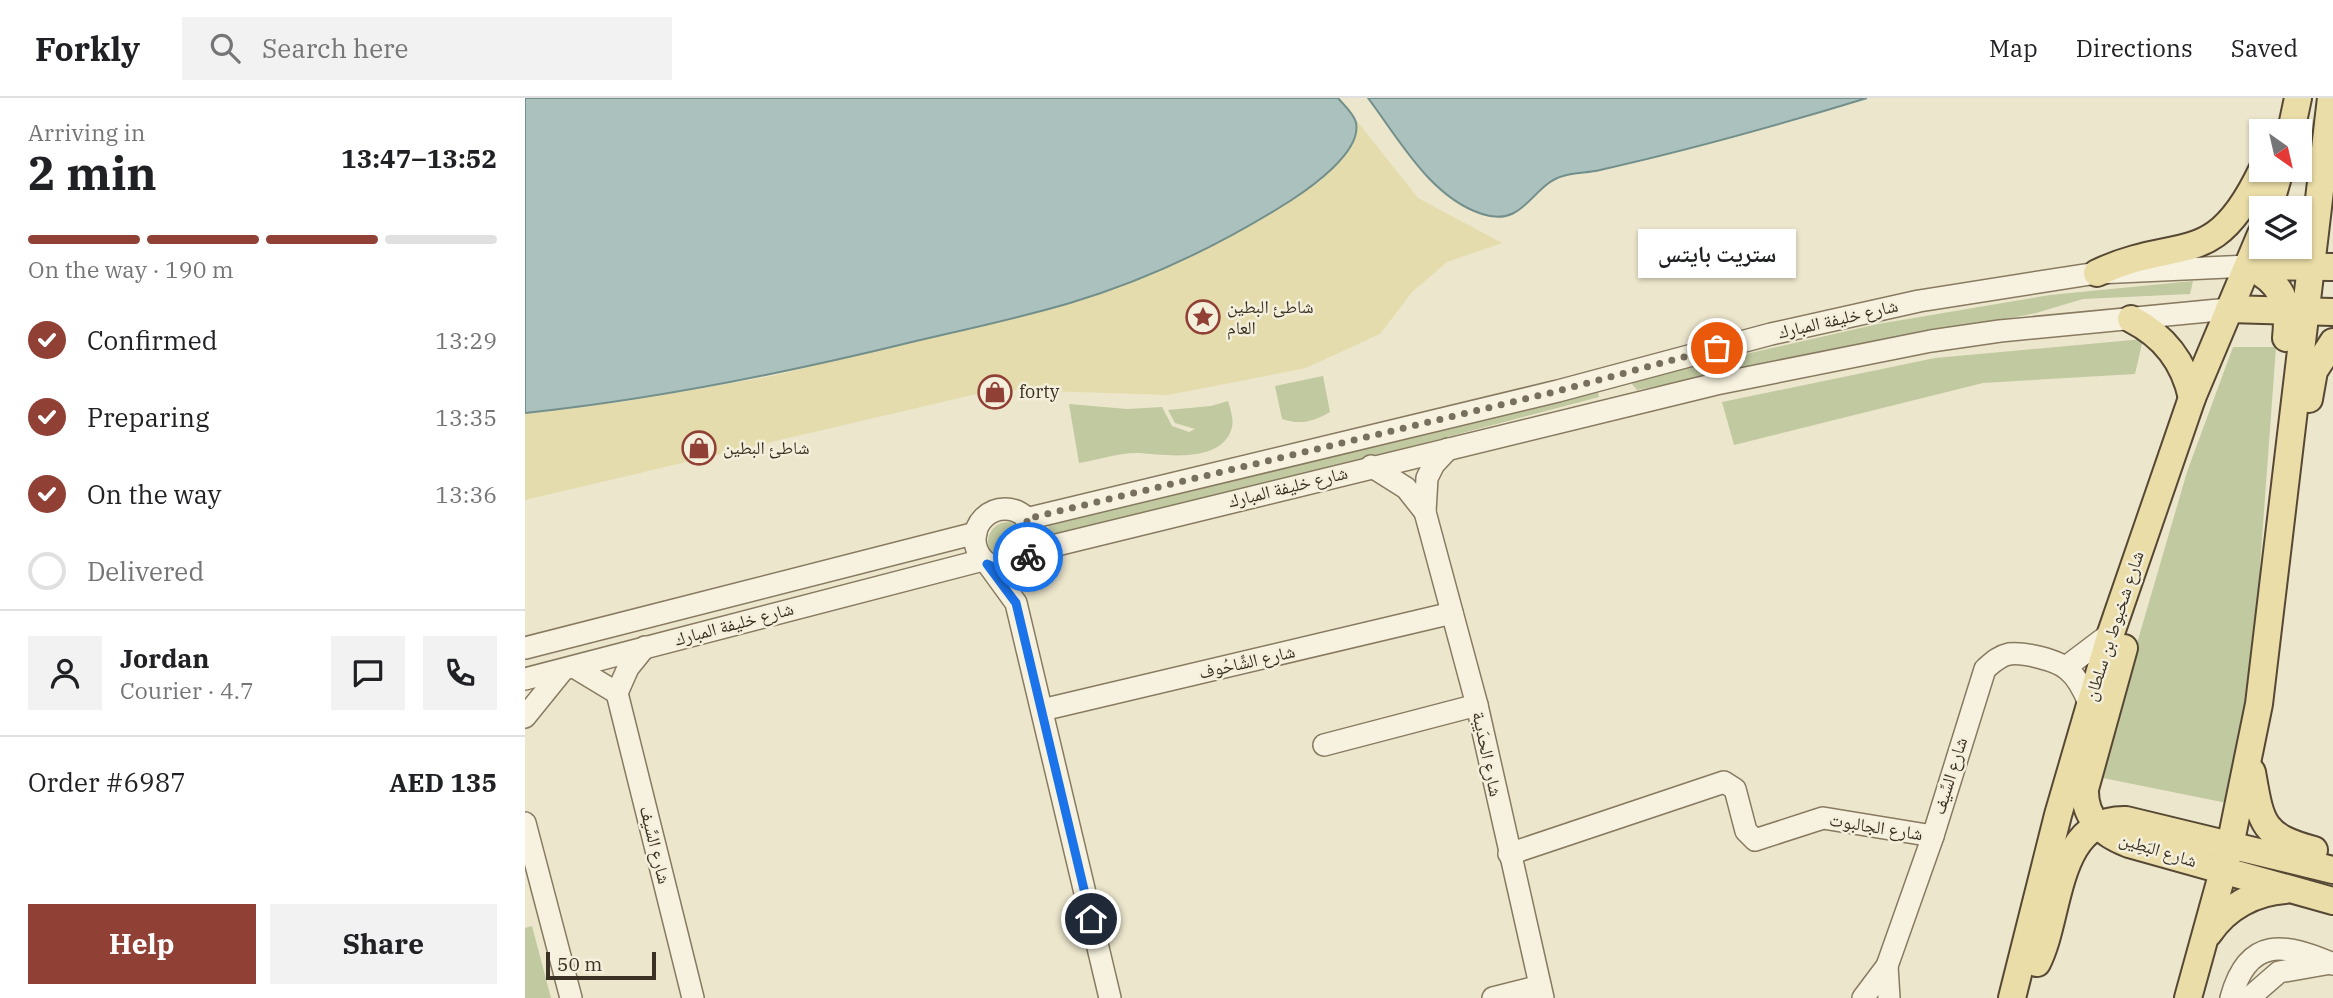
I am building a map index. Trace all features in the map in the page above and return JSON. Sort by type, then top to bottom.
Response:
[{"type":"main road","points":[[2188,998],[2250,757],[2266,651],[2285,480],[2297,311],[2321,267],[2322,170],[2331,98]]},
{"type":"main road","points":[[2322,170],[2333,199]]},
{"type":"main road","points":[[2097,273],[2132,260],[2191,248],[2211,238],[2241,211],[2256,182]]},
{"type":"main road","name":"شارع شخبوط بن سلطان","points":[[2014,990],[2089,703],[2111,633],[2192,398],[2252,259]]},
{"type":"main road","points":[[2249,266],[2274,284],[2297,311]]},
{"type":"main road","name":"شارع خليفة المبارك","points":[[2249,266],[2321,267]]},
{"type":"main road","name":"شارع خليفة المبارك","points":[[2229,309],[2333,312]]},
{"type":"main road","points":[[2131,318],[2154,333],[2174,353],[2192,398]]},
{"type":"main road","points":[[2279,528],[2292,512],[2297,499],[2314,371],[2333,342]]},
{"type":"main road","points":[[2014,990],[2039,959],[2071,854],[2081,838],[2098,825],[2085,803],[2085,789],[2144,577],[2145,553],[2141,541]]},
{"type":"main road","points":[[2250,757],[2259,814],[2266,827],[2285,842],[2333,856]]},
{"type":"main road","name":"شارع البَطِين","points":[[2098,825],[2126,820],[2226,858],[2292,890],[2333,901]]},
{"type":"main road","name":"شارع البَطِين","points":[[2226,858],[2333,870]]},
{"type":"main road","points":[[2204,940],[2221,917],[2245,901],[2267,892],[2292,890]]},
{"type":"street","name":"شارع خليفة المبارك","points":[[1026,519],[1558,391],[1691,354],[1864,313],[2097,273],[2249,266]]},
{"type":"street","name":"شارع خليفة المبارك","points":[[1030,554],[1371,466],[1716,383],[1931,341],[2000,331],[2229,309]]},
{"type":"street","points":[[1558,391],[1551,399],[1551,411],[1564,421]]},
{"type":"street","name":"شارع الحدَيبة","points":[[1448,449],[1434,464],[1427,478],[1425,512],[1476,705],[1541,992]]},
{"type":"street","name":"شارع الحدَيبة","points":[[1371,466],[1406,488],[1425,512]]},
{"type":"street","points":[[1016,603],[1030,554],[1033,530],[1026,519],[1014,511],[995,511],[980,522],[976,533],[976,548],[1016,603],[1110,998]]},
{"type":"street","name":"شارع خليفة المبارك","points":[[525,648],[976,533]]},
{"type":"street","points":[[985,562],[1004,569],[1022,564],[1030,554]]},
{"type":"street","name":"شارع خليفة المبارك","points":[[525,679],[985,562]]},
{"type":"street","name":"شارع الشَّاحُوف","points":[[1042,710],[1452,613]]},
{"type":"street","points":[[2089,703],[2066,667],[2111,633]]},
{"type":"street","points":[[525,717],[568,668],[617,693],[628,668],[645,648]]},
{"type":"street","name":"شارع السِّيف","points":[[1863,998],[1887,967],[1933,836],[1985,669],[2009,654],[2023,654],[2066,667]]},
{"type":"street","name":"شارع السِّيف","points":[[617,693],[693,998]]},
{"type":"street","points":[[1324,745],[1476,705]]},
{"type":"street","name":"شارع الجالبوت","points":[[1509,853],[1724,782],[1735,789],[1746,831],[1751,838],[1760,840],[1815,819],[1831,818],[1933,836]]},
{"type":"street","points":[[525,823],[571,998]]},
{"type":"street","points":[[2231,998],[2245,966],[2266,950],[2283,947],[2302,951],[2332,964]]},
{"type":"street","points":[[2249,998],[2279,972],[2332,964]]},
{"type":"street","name":"شارع السِّيف","points":[[1887,967],[1889,998]]},
{"type":"street","points":[[1493,998],[1541,992]]},
{"type":"street","points":[[1863,998],[1882,998]]},
{"type":"green space","points":[[2193,281],[2190,294],[2083,299],[2036,313],[1637,390],[1632,384],[1635,379],[1878,324],[2050,295]]},
{"type":"green space","points":[[2143,339],[2135,374],[1983,383],[1734,445],[1722,402],[1935,358]]},
{"type":"green space","points":[[2233,347],[2276,347],[2260,566],[2262,617],[2232,804],[2098,777],[2187,472]]},
{"type":"green space","points":[[1323,376],[1330,412],[1306,422],[1282,419],[1275,386]]},
{"type":"green space","points":[[1597,387],[1599,397],[1053,541],[1048,525]]},
{"type":"green space","points":[[1228,401],[1232,427],[1226,439],[1205,452],[1192,455],[1132,453],[1079,463],[1069,404],[1127,409],[1162,407],[1172,426],[1189,432],[1195,429],[1175,423],[1168,410],[1211,406]]},
{"type":"green space","points":[[1008,522],[1022,528],[1028,542],[1022,556],[1008,562],[994,556],[988,542],[994,528]]},
{"type":"green space","points":[[532,926],[551,998],[525,998],[525,928]]},
{"type":"sand","name":"شاطئ البطين العام","points":[[1357,121],[1418,198],[1502,243],[1447,262],[1412,292],[1380,334],[1306,368],[1168,395],[1013,390],[972,395],[525,500],[525,413],[622,402],[772,376],[1071,303],[1162,269],[1252,225],[1322,180],[1356,132]]},
{"type":"water","points":[[525,98],[1338,98],[1355,120],[1356,134],[1351,146],[1333,168],[1290,201],[1183,260],[1099,294],[1012,318],[770,374],[673,393],[525,413]]},
{"type":"water","points":[[1368,98],[1867,98],[1700,146],[1563,176],[1543,188],[1518,211],[1497,217],[1463,206],[1431,181]]},
{"type":"way so far","points":[[1028,557],[1034,539],[1033,530],[1026,519],[1558,391],[1717,348]]},
{"type":"place","name":"شاطئ البطين العام","points":[[1203,317]]},
{"type":"place","name":"ستريت بايتس","points":[[1717,348]]},
{"type":"place","name":"forty","points":[[995,392]]},
{"type":"place","name":"شاطئ البطين","points":[[699,448]]},
{"type":"route","points":[[1028,557],[1013,568],[995,568],[987,564],[1016,603],[1091,919]]}]
